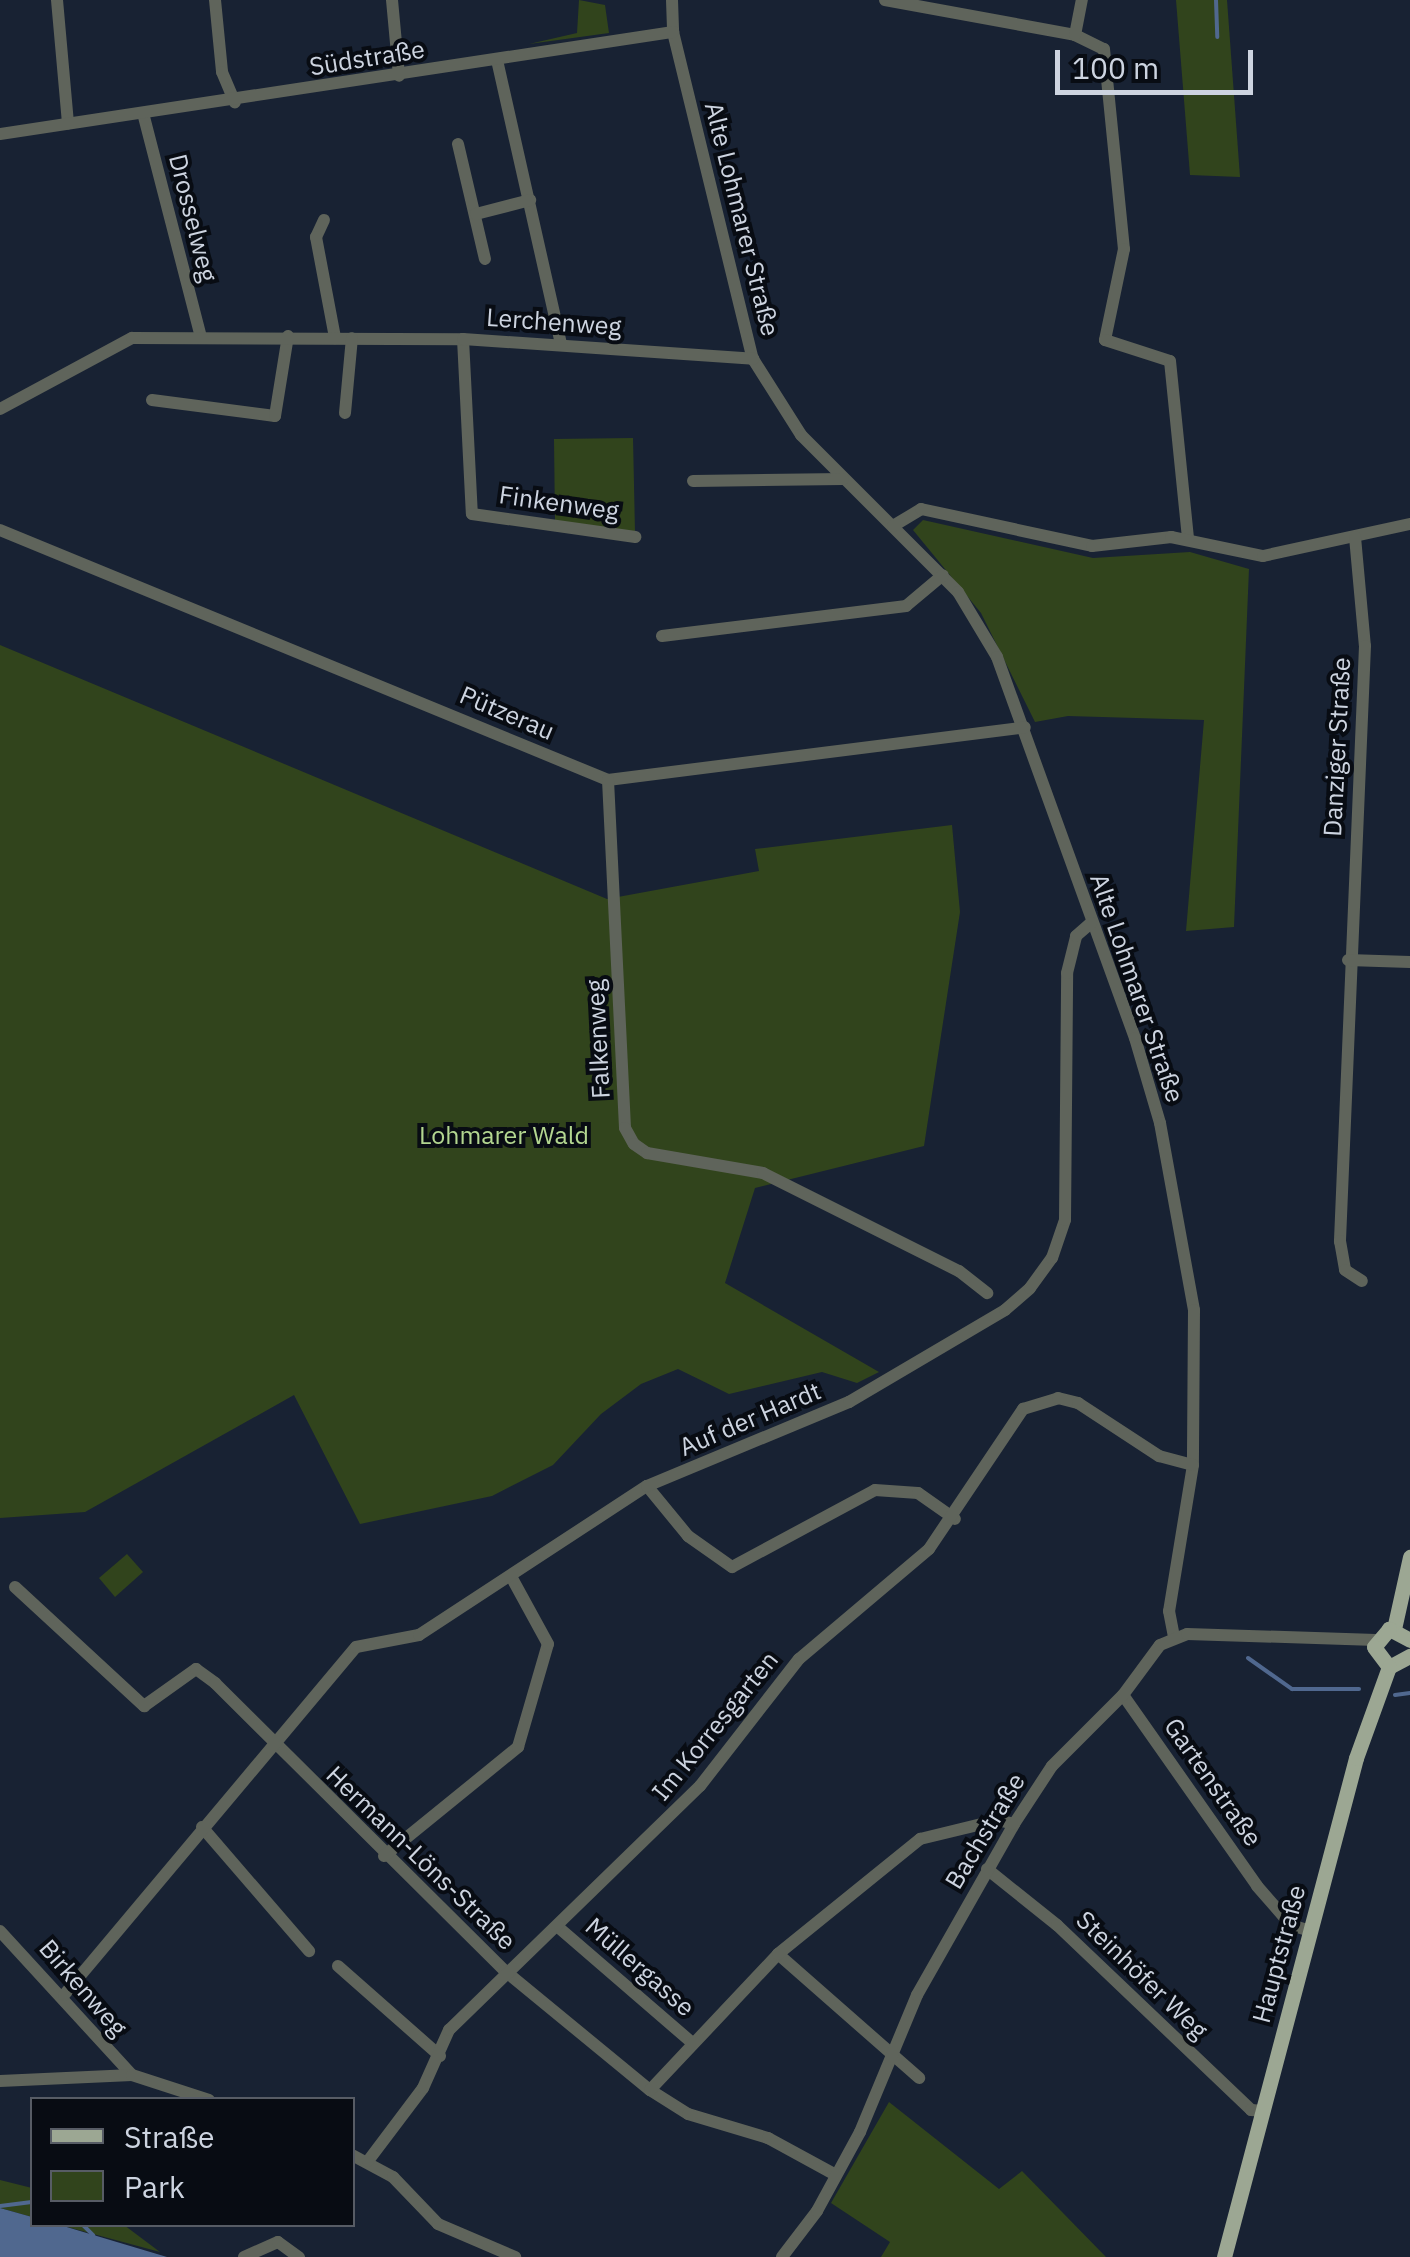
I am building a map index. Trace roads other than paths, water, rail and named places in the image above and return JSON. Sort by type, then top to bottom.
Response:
[{"type":"main road","points":[[1410,1557],[1394,1629],[1376,1640],[1377,1658],[1389,1666],[1410,1656]]},
{"type":"main road","points":[[1394,1629],[1410,1640]]},
{"type":"main road","name":"Hauptstraße","points":[[1224,2257],[1377,1693],[1389,1666]]},
{"type":"street","points":[[58,0],[68,124]]},
{"type":"street","points":[[215,0],[222,72],[235,102]]},
{"type":"street","points":[[392,0],[400,76]]},
{"type":"street","name":"Alte Lohmarer Straße","points":[[672,0],[673,32],[753,359],[801,435],[943,576],[997,656],[1135,1038],[1164,1142],[1194,1310],[1193,1465],[1169,1611],[1174,1637]]},
{"type":"street","points":[[885,0],[1075,35],[1104,49],[1124,249],[1105,340],[1170,361],[1188,538]]},
{"type":"street","points":[[1075,35],[1082,0]]},
{"type":"street","name":"Südstraße","points":[[0,134],[235,102],[673,32]]},
{"type":"street","points":[[497,60],[562,344]]},
{"type":"street","name":"Drosselweg","points":[[143,113],[200,334]]},
{"type":"street","points":[[458,144],[485,259]]},
{"type":"street","points":[[476,214],[530,200]]},
{"type":"street","points":[[324,220],[316,237],[335,338]]},
{"type":"street","name":"Lerchenweg","points":[[0,409],[36,395],[114,342],[200,334],[463,339],[753,359]]},
{"type":"street","points":[[152,400],[275,416],[288,336]]},
{"type":"street","points":[[345,413],[352,338]]},
{"type":"street","name":"Finkenweg","points":[[463,339],[472,514],[634,537]]},
{"type":"street","points":[[694,481],[843,479]]},
{"type":"street","points":[[894,526],[921,509],[1092,546],[1188,538],[1263,556],[1410,524]]},
{"type":"street","name":"Pützerau","points":[[0,530],[608,780],[1024,726]]},
{"type":"street","name":"Danziger Straße","points":[[1354,538],[1365,646],[1348,960],[1340,1241],[1345,1270],[1362,1281]]},
{"type":"street","points":[[662,636],[906,606],[943,576]]},
{"type":"street","name":"Falkenweg","points":[[608,780],[625,1128],[634,1144],[648,1153],[763,1173],[959,1270],[987,1293]]},
{"type":"street","name":"Auf der Hardt","points":[[64,1994],[271,1741],[356,1647],[419,1635],[513,1580],[647,1486],[849,1402],[1005,1310],[1030,1288],[1052,1258],[1065,1220],[1066,972],[1076,936],[1091,923]]},
{"type":"street","points":[[1348,960],[1410,962]]},
{"type":"street","name":"Im Korresgarten","points":[[368,2161],[440,2056],[449,2030],[505,1971],[558,1926],[700,1786],[799,1659],[954,1519],[1010,1424],[1038,1402],[1078,1403],[1159,1456],[1193,1465]]},
{"type":"street","points":[[647,1486],[688,1536],[718,1562],[732,1566],[875,1490],[918,1493],[954,1519]]},
{"type":"street","points":[[384,1856],[518,1747],[548,1644],[513,1580]]},
{"type":"street","name":"Hermann-Löns-Straße","points":[[15,1586],[144,1706],[196,1669],[505,1971],[650,2090],[688,2114],[768,2138],[836,2175]]},
{"type":"street","points":[[1174,1637],[1312,1633],[1376,1640]]},
{"type":"street","name":"Bachstraße","points":[[782,2257],[836,2175],[892,2060],[918,1995],[1014,1824],[1052,1766],[1123,1695],[1147,1659],[1174,1637]]},
{"type":"street","name":"Gartenstraße","points":[[1123,1695],[1256,1886],[1291,1925],[1311,1931]]},
{"type":"street","points":[[650,2090],[691,2042],[778,1954],[920,1839],[998,1820],[1014,1824]]},
{"type":"street","points":[[202,1827],[309,1951]]},
{"type":"street","name":"Steinhöfer Weg","points":[[987,1869],[1057,1925],[1251,2110],[1264,2110]]},
{"type":"street","name":"Müllergasse","points":[[558,1926],[691,2042]]},
{"type":"street","name":"Birkenweg","points":[[0,1931],[64,1994],[132,2075]]},
{"type":"street","points":[[778,1954],[892,2060],[918,2078]]},
{"type":"street","points":[[338,1966],[440,2056]]},
{"type":"street","points":[[0,2081],[132,2075],[200,2097]]},
{"type":"street","points":[[355,2156],[393,2177],[438,2224],[514,2257]]},
{"type":"street","points":[[244,2257],[278,2242],[299,2257]]},
{"type":"water","points":[[0,2208],[30,2216],[30,2227],[67,2227],[167,2257],[0,2257]]},
{"type":"waterway","points":[[1216,0],[1217,37]]},
{"type":"waterway","points":[[1248,1658],[1292,1689],[1359,1689]]},
{"type":"waterway","points":[[1395,1695],[1410,1693]]},
{"type":"waterway","points":[[0,2206],[30,2202]]},
{"type":"waterway","points":[[85,2227],[93,2235]]},
{"type":"park label","name":"Lohmarer Wald","points":[[504,1135]]}]
